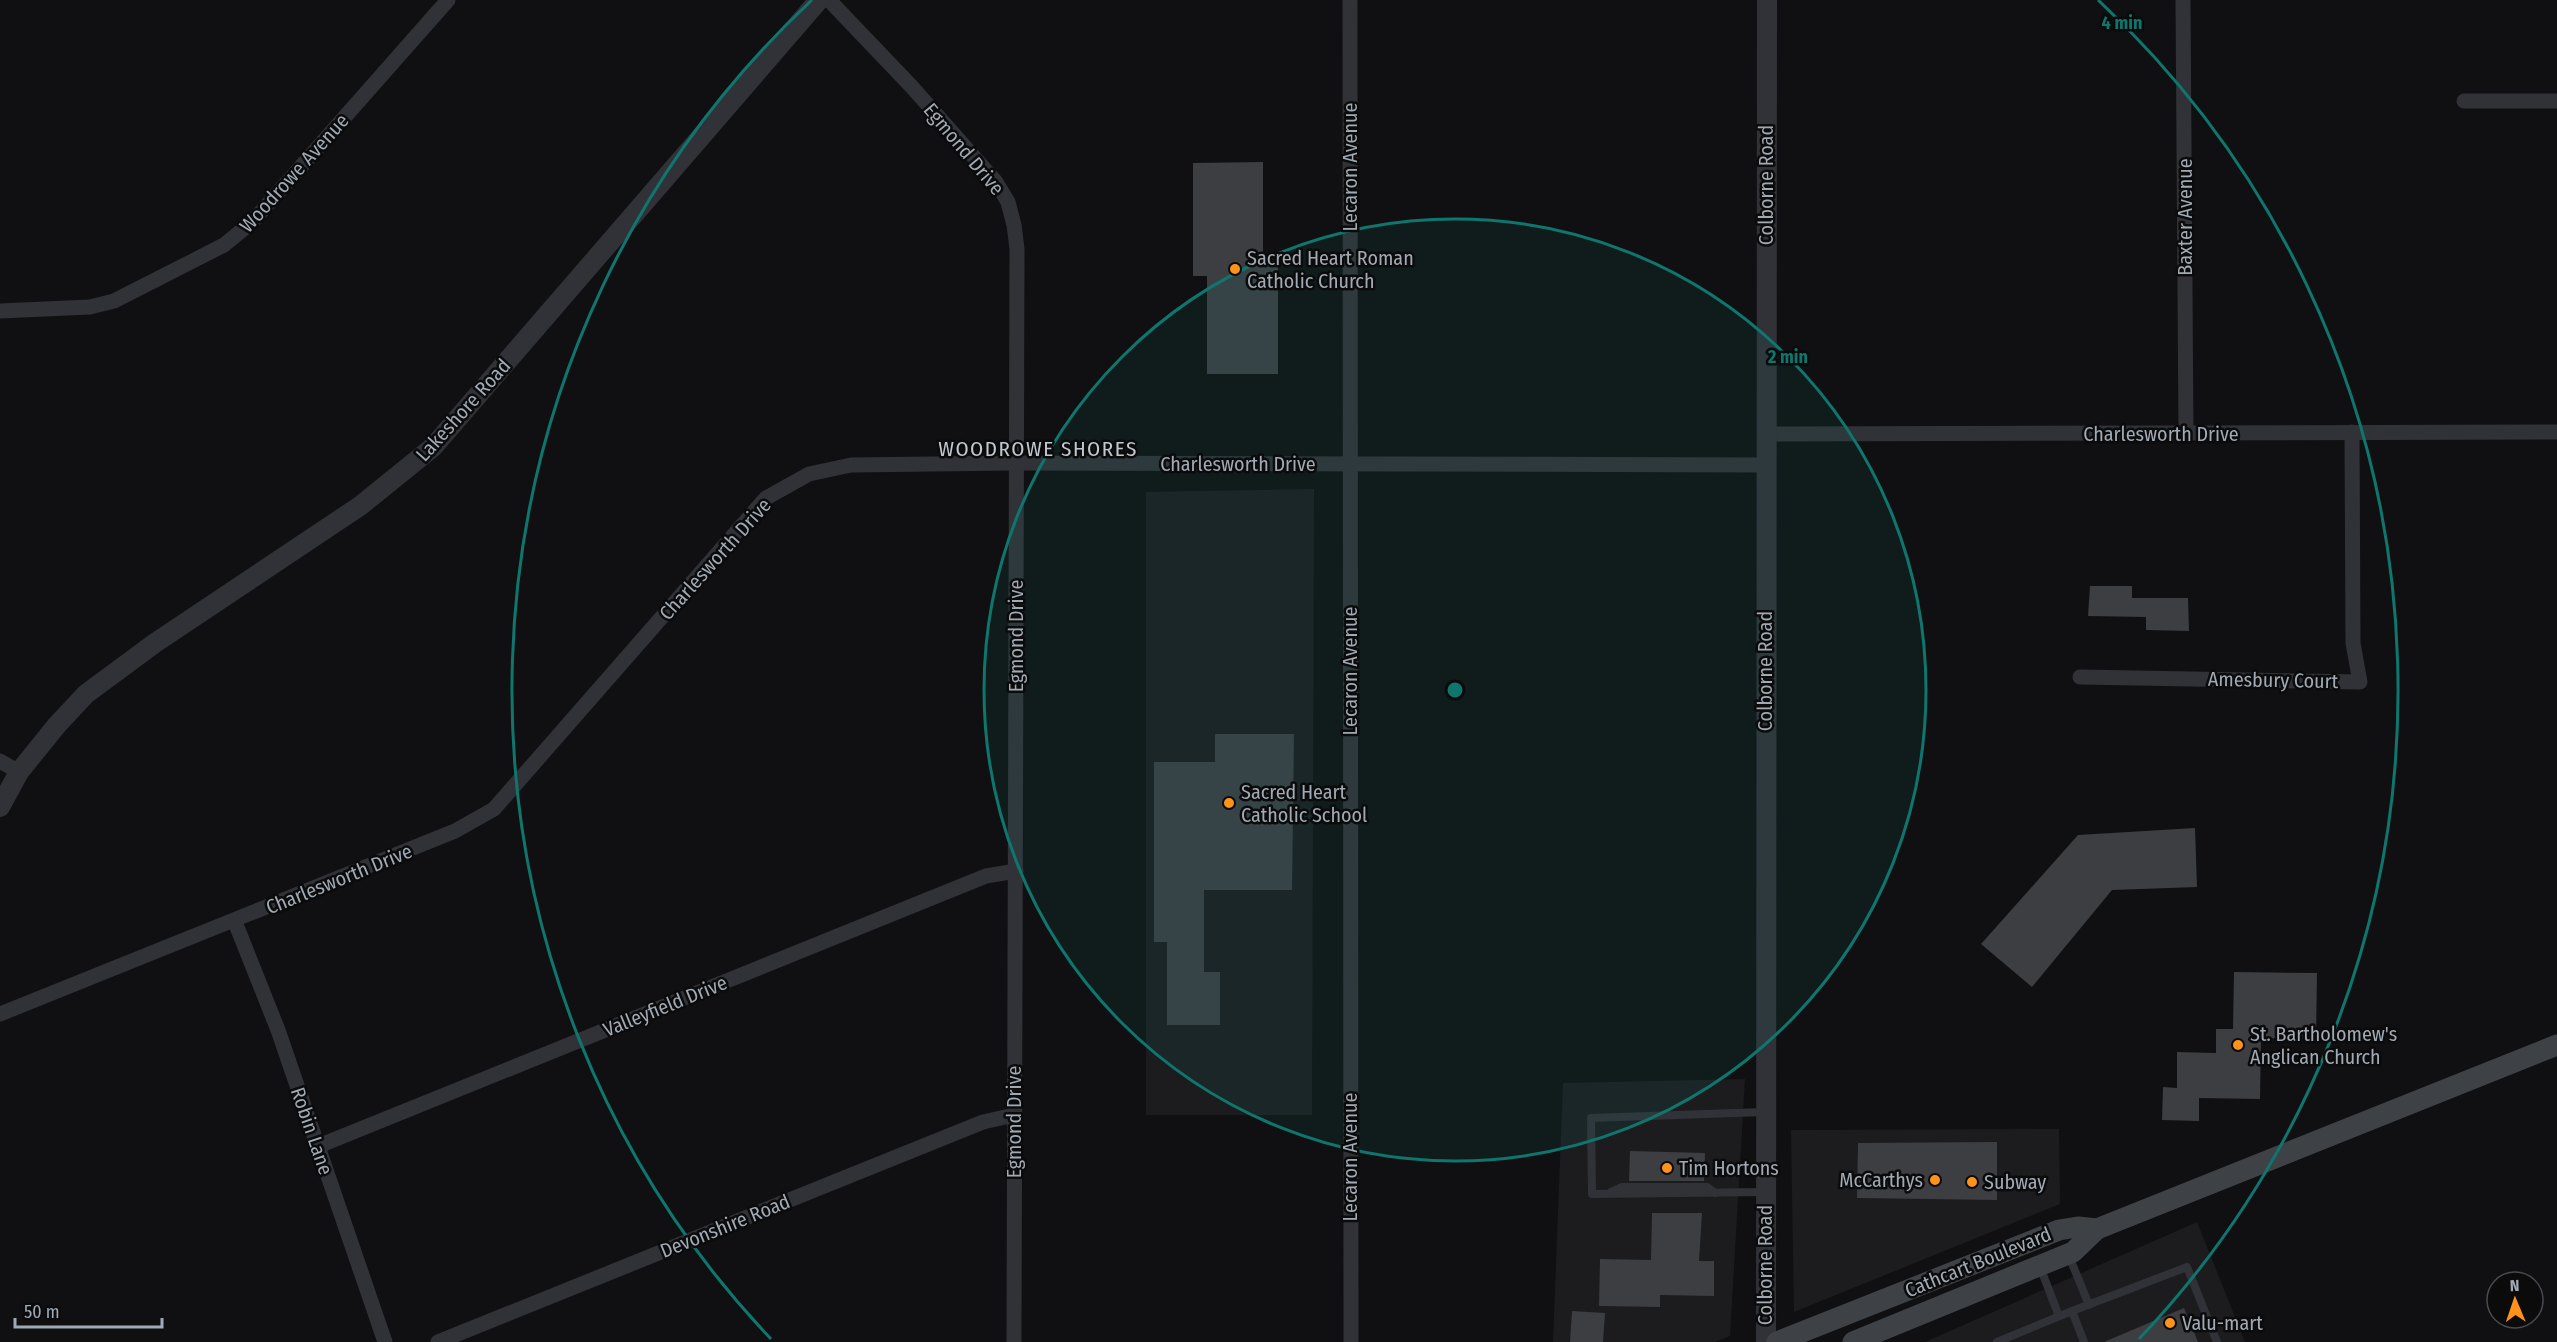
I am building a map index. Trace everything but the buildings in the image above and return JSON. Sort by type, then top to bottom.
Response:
[{"type":"main road","points":[[2097,1228],[2557,1045]]},
{"type":"main road","name":"Cathcart Boulevard","points":[[1867,1339],[2068,1254],[2086,1241],[2097,1228]]},
{"type":"main road","name":"Cathcart Boulevard","points":[[1777,1342],[2059,1230],[2097,1228]]},
{"type":"street","name":"Woodrowe Avenue","points":[[0,311],[90,308],[114,301],[224,246],[252,222],[448,0]]},
{"type":"street","name":"Lakeshore Road","points":[[0,807],[10,781],[71,709],[101,682],[155,643],[360,506],[433,447],[819,0]]},
{"type":"street","name":"Egmond Drive","points":[[829,0],[912,87],[996,182],[1008,202],[1014,225],[1017,249],[1014,1342]]},
{"type":"street","name":"Lecaron Avenue","points":[[1350,0],[1351,1342]]},
{"type":"street","name":"Colborne Road","points":[[1766,1342],[1767,0]]},
{"type":"street","name":"Baxter Avenue","points":[[2183,0],[2186,434]]},
{"type":"street","points":[[2464,101],[2557,101]]},
{"type":"street","name":"Amesbury Court","points":[[2080,677],[2360,682],[2353,644],[2352,432]]},
{"type":"street","name":"Charlesworth Drive","points":[[1765,434],[2557,432]]},
{"type":"street","name":"Charlesworth Drive","points":[[0,1014],[235,922],[455,831],[494,809],[766,498],[809,474],[851,465],[1015,463],[1765,465]]},
{"type":"street","points":[[0,761],[10,781]]},
{"type":"street","name":"Valleyfield Drive","points":[[316,1147],[986,876],[1016,871]]},
{"type":"street","name":"Robin Lane","points":[[235,922],[278,1030],[316,1147],[385,1342]]},
{"type":"street","name":"Devonshire Road","points":[[438,1342],[983,1122],[1014,1115]]},
{"type":"lane","points":[[1765,1112],[1592,1119],[1592,1194],[1765,1192]]},
{"type":"lane","points":[[2068,1254],[2089,1305]]},
{"type":"lane","points":[[2040,1266],[2058,1316]]},
{"type":"lane","points":[[1997,1342],[2187,1267],[2217,1342]]},
{"type":"lane","points":[[2072,1311],[2084,1342]]},
{"type":"shaded area","name":"Sacred Heart Catholic School","points":[[1314,489],[1312,1115],[1146,1115],[1146,492]]},
{"type":"shaded area","points":[[1745,1079],[1730,1336],[1715,1342],[1553,1342],[1563,1083]]},
{"type":"shaded area","points":[[2059,1129],[2060,1204],[1794,1312],[1791,1130]]},
{"type":"shaded area","points":[[2197,1222],[2245,1342],[1925,1342]]},
{"type":"place","name":"Sacred Heart Roman Catholic Church","points":[[1235,269]]},
{"type":"place","name":"Sacred Heart Catholic School","points":[[1229,803]]},
{"type":"place","name":"St. Bartholomew's Anglican Church","points":[[2238,1045]]},
{"type":"place","name":"Tim Hortons","points":[[1667,1168]]},
{"type":"place","name":"McCarthys","points":[[1935,1180]]},
{"type":"place","name":"Subway","points":[[1972,1182]]},
{"type":"place","name":"Valu-mart","points":[[2170,1323]]},
{"type":"district","name":"WOODROWE SHORES","points":[[1038,449]]}]
